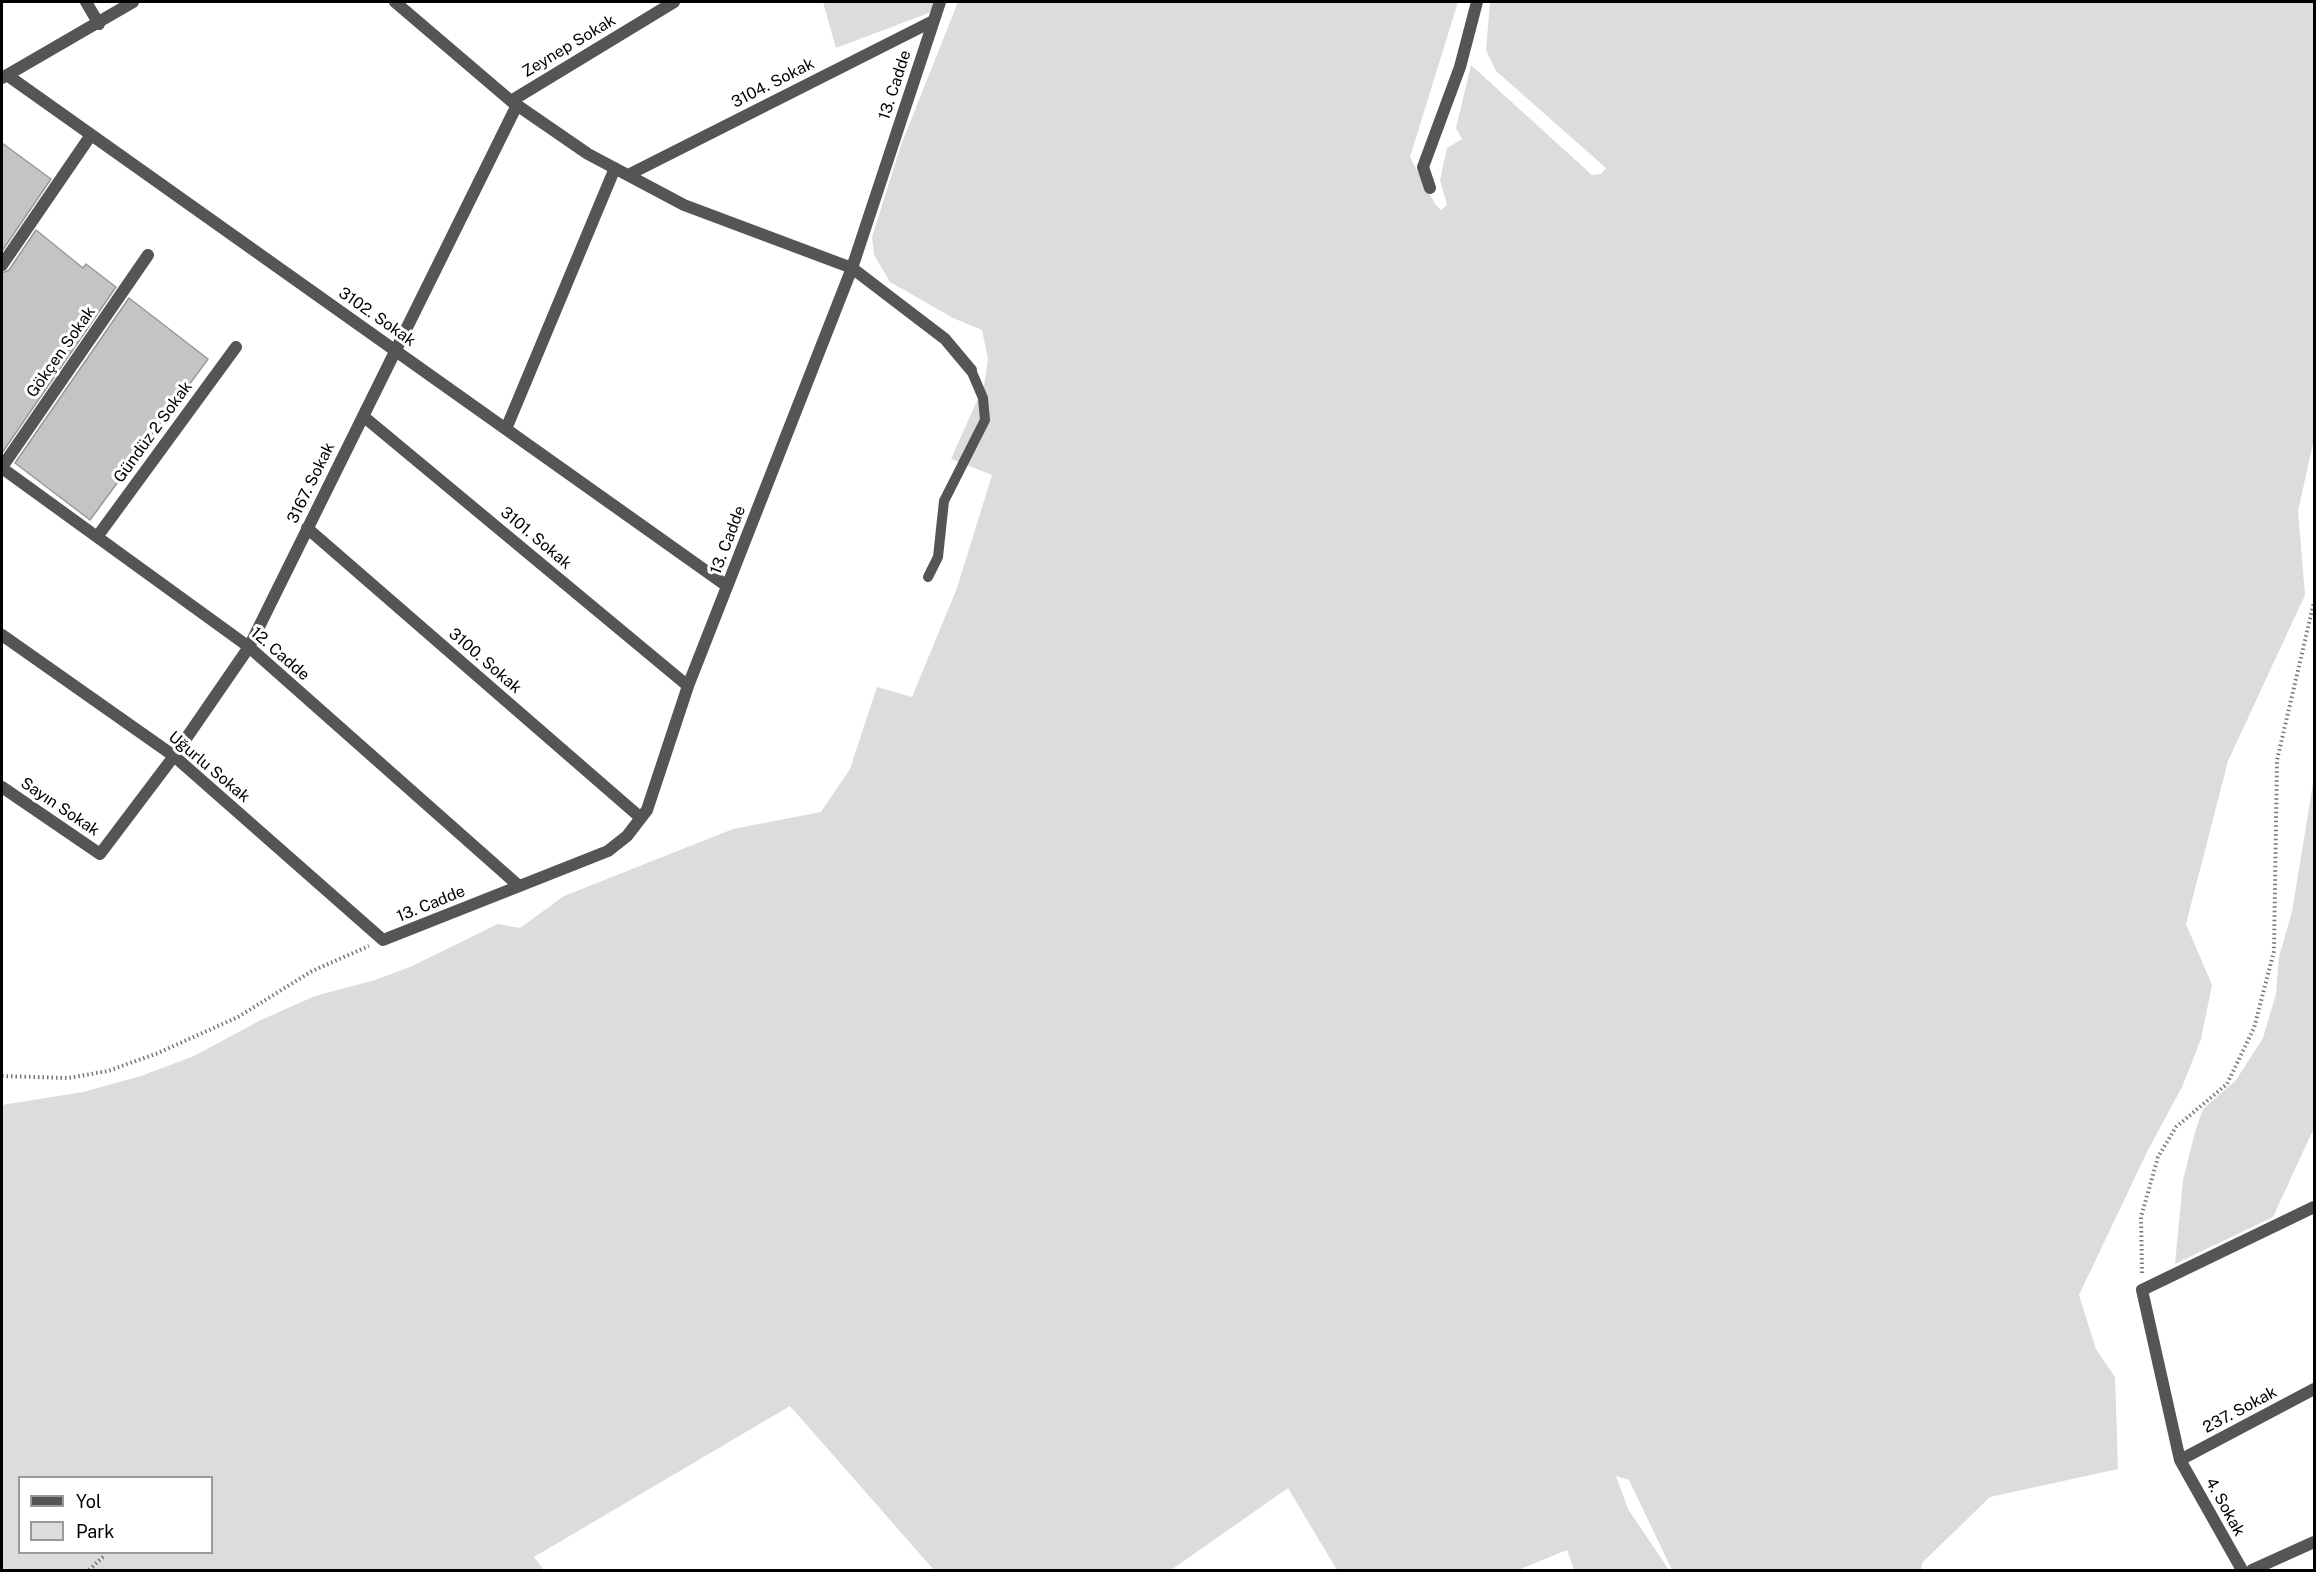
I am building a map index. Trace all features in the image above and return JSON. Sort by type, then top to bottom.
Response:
[{"type":"street","points":[[86,2],[99,24]]},
{"type":"street","points":[[4,76],[99,24],[133,2]]},
{"type":"street","points":[[399,2],[514,103],[588,154],[684,205],[852,268],[945,339],[971,370]]},
{"type":"street","name":"Zeynep Sokak","points":[[514,103],[674,2]]},
{"type":"street","name":"13. Cadde","points":[[383,940],[608,851],[627,836],[647,810],[688,686],[852,268],[940,2]]},
{"type":"street","points":[[1430,188],[1423,167],[1460,67],[1477,2]]},
{"type":"street","name":"3104. Sokak","points":[[628,175],[933,21]]},
{"type":"street","name":"3102. Sokak","points":[[4,76],[91,135],[728,586]]},
{"type":"street","name":"3167. Sokak","points":[[100,854],[174,756],[249,647],[514,103]]},
{"type":"street","points":[[2,265],[91,135]]},
{"type":"street","points":[[506,429],[615,168]]},
{"type":"street","name":"Gökçen Sokak","points":[[2,467],[148,255]]},
{"type":"street","name":"Gündüz 2 Sokak","points":[[97,537],[236,347]]},
{"type":"street","name":"3101. Sokak","points":[[363,416],[688,686]]},
{"type":"street","name":"12. Cadde","points":[[2,467],[249,647],[519,886]]},
{"type":"street","name":"3100. Sokak","points":[[307,528],[640,818]]},
{"type":"street","name":"Uğurlu Sokak","points":[[2,635],[174,756],[383,940]]},
{"type":"street","name":"Sayın Sokak","points":[[2,788],[100,854]]},
{"type":"street","points":[[2142,1290],[2314,1207]]},
{"type":"street","name":"4. Sokak","points":[[2142,1290],[2180,1460],[2242,1570]]},
{"type":"street","name":"237. Sokak","points":[[2180,1460],[2314,1389]]},
{"type":"street","points":[[2252,1570],[2314,1542]]},
{"type":"lane","points":[[928,577],[938,557],[944,501],[985,420],[984,398],[971,370]]},
{"type":"path","points":[[2142,1290],[2141,1217],[2158,1157],[2175,1127],[2227,1084],[2254,1028],[2274,951],[2277,760],[2314,602]]},
{"type":"path","points":[[2,1076],[68,1078],[108,1071],[128,1064],[238,1017],[312,971],[383,940]]},
{"type":"path","points":[[89,1570],[105,1555]]},
{"type":"green space","points":[[823,2],[938,2],[934,11],[836,48]]},
{"type":"green space","points":[[958,2],[1458,2],[1410,157],[1435,204],[1441,210],[1447,205],[1440,180],[1447,148],[1462,139],[1456,128],[1471,65],[1592,175],[1601,174],[1606,168],[1496,71],[1486,50],[1490,2],[2314,2],[2314,439],[2298,511],[2305,595],[2228,761],[2186,924],[2212,985],[2201,1039],[2182,1087],[2147,1152],[2079,1295],[2096,1349],[2115,1377],[2118,1469],[1990,1497],[1922,1563],[1921,1570],[1672,1570],[1629,1480],[1616,1476],[1628,1509],[1669,1570],[1574,1570],[1567,1550],[1518,1570],[1337,1570],[1288,1488],[1171,1570],[934,1570],[790,1406],[534,1557],[544,1570],[2,1570],[2,1105],[83,1092],[141,1076],[194,1056],[261,1020],[315,996],[375,980],[410,967],[498,924],[520,928],[564,896],[733,829],[821,812],[850,769],[877,687],[912,697],[957,588],[992,475],[951,459],[984,385],[988,359],[982,330],[953,318],[890,282],[874,255],[872,237],[901,145]]},
{"type":"green space","points":[[2314,777],[2314,1128],[2273,1217],[2175,1264],[2183,1180],[2203,1109],[2236,1080],[2263,1038],[2276,994],[2279,957],[2292,912]]},
{"type":"building","points":[[2,143],[51,179],[2,251]]},
{"type":"building","points":[[36,230],[83,268],[86,264],[116,287],[2,453],[2,273],[9,270]]},
{"type":"building","points":[[129,298],[208,359],[90,520],[15,463]]}]
